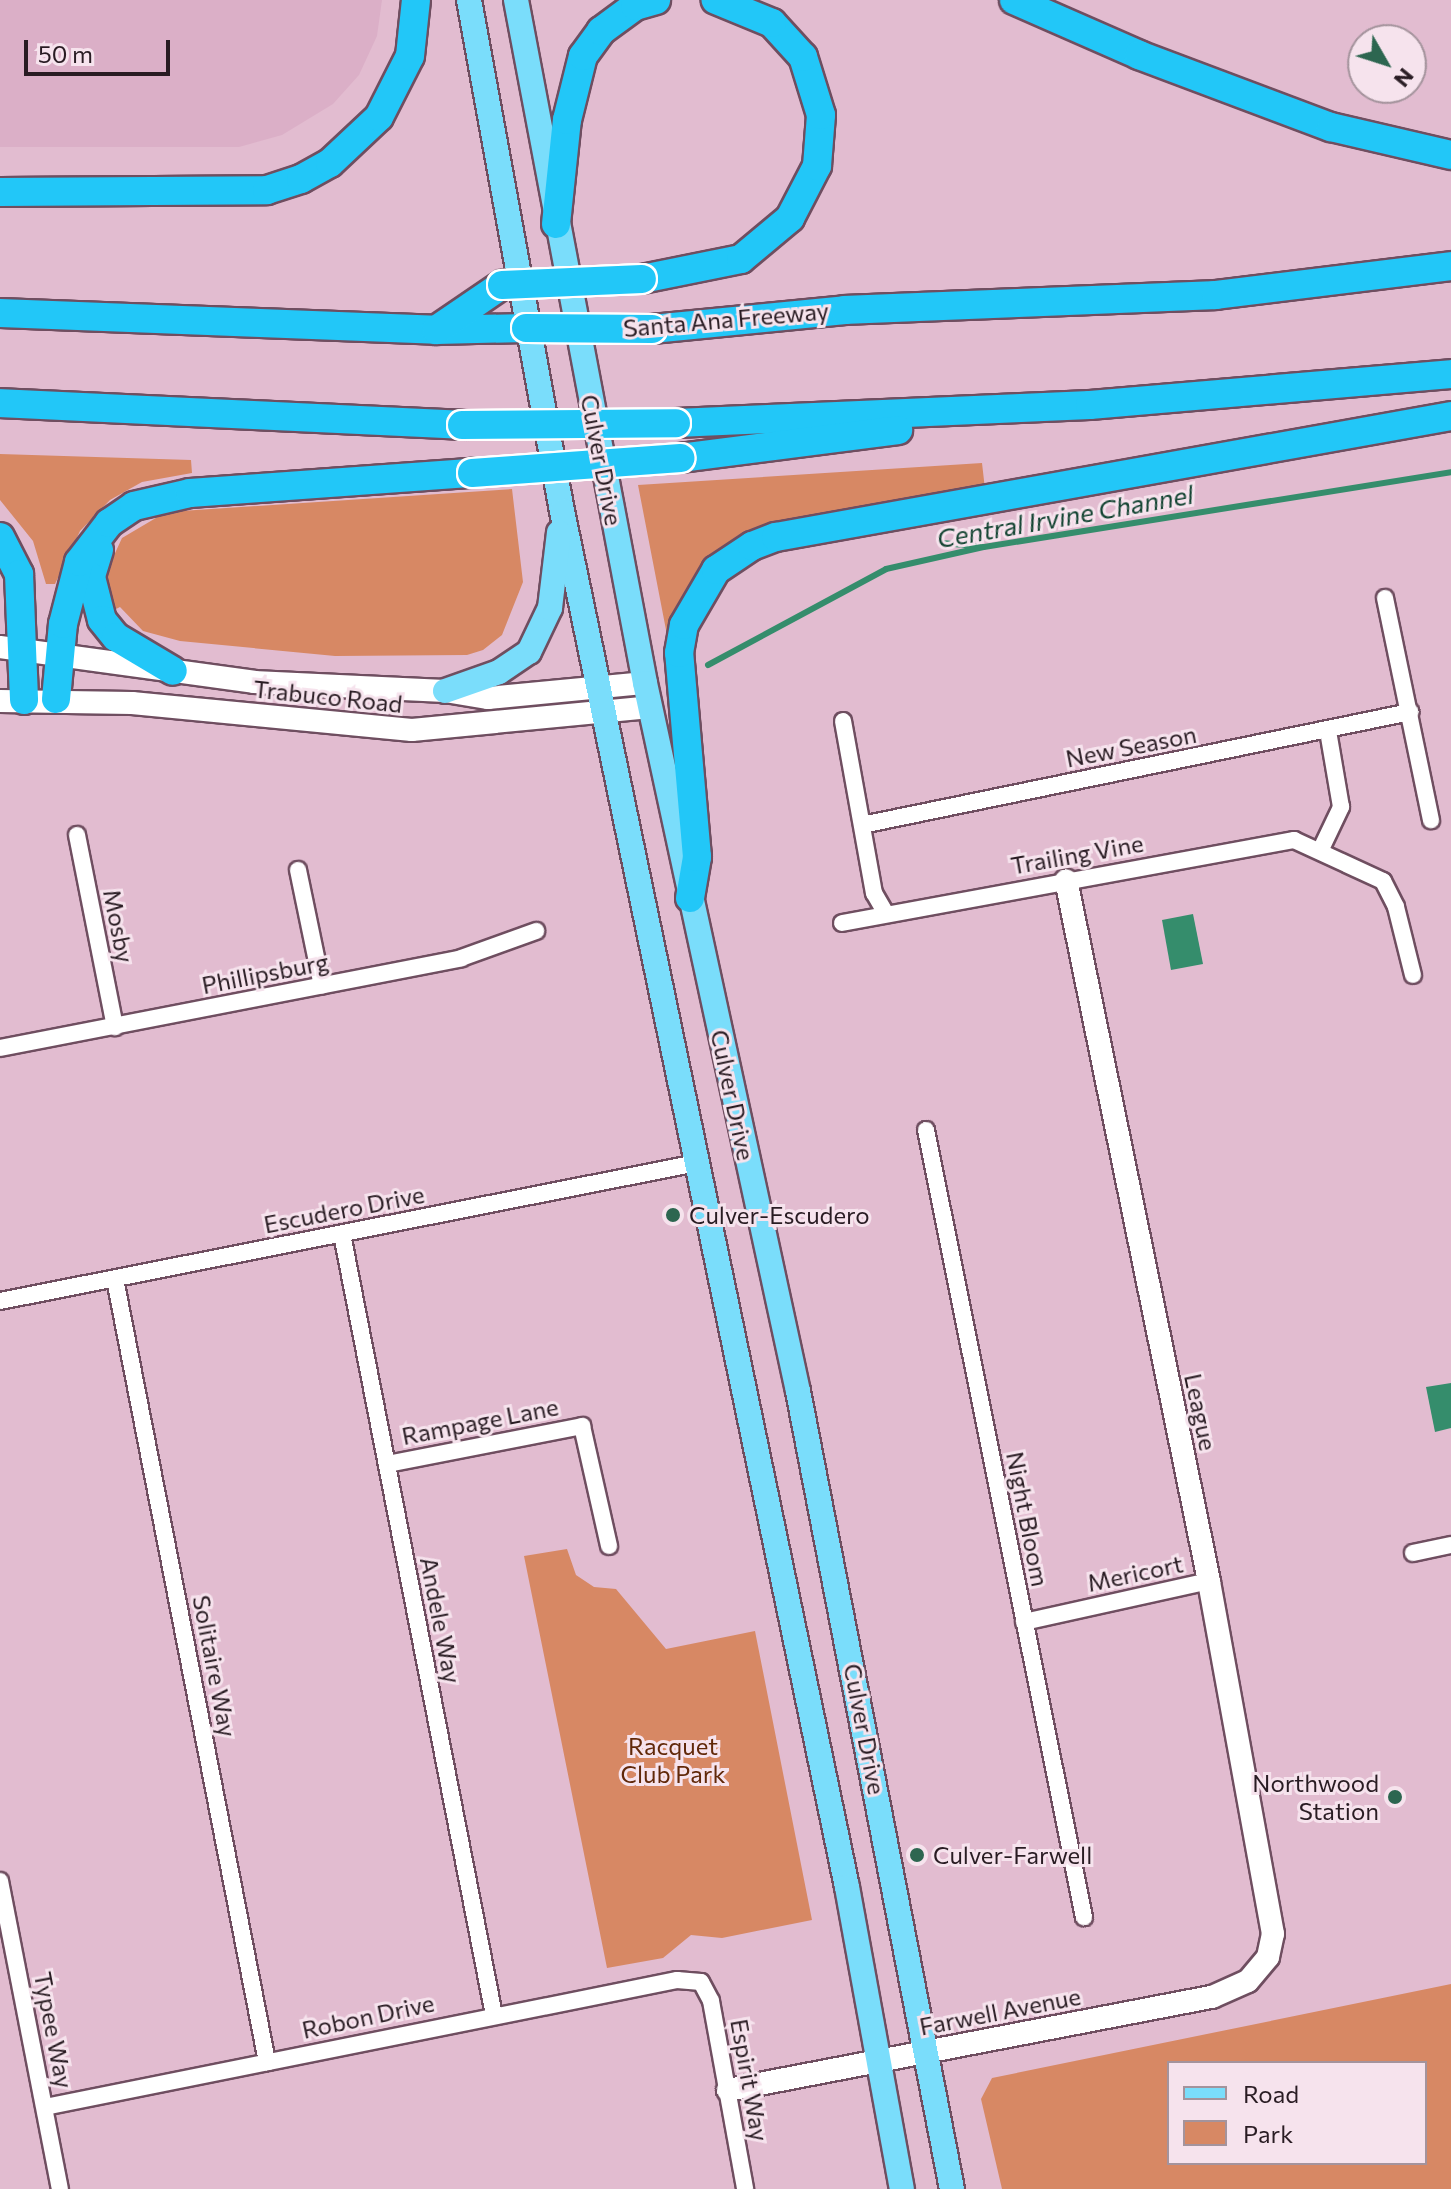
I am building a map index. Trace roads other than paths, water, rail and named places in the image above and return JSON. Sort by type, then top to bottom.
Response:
[{"type":"highway","points":[[0,192],[267,190],[301,179],[330,163],[379,117],[410,56],[416,0]]},
{"type":"highway","points":[[556,224],[567,120],[583,56],[601,31],[635,6],[656,0]]},
{"type":"highway","points":[[447,327],[502,285],[642,279],[741,259],[790,218],[817,166],[821,115],[803,57],[772,23],[716,0]]},
{"type":"highway","points":[[1014,0],[1139,55],[1331,127],[1451,155]]},
{"type":"highway","name":"Santa Ana Freeway","points":[[0,313],[447,327],[652,329],[845,310],[1216,295],[1451,266]]},
{"type":"highway","points":[[0,403],[462,425],[676,423],[1090,405],[1451,374]]},
{"type":"highway","points":[[56,699],[58,654],[79,562],[109,523],[134,506],[190,493],[680,458],[1090,405]]},
{"type":"highway","points":[[690,898],[697,857],[679,653],[684,625],[716,570],[752,546],[776,537],[1451,416]]},
{"type":"highway","points":[[109,523],[91,577],[93,600],[116,637],[173,671]]},
{"type":"highway","points":[[0,537],[19,574],[11,648],[12,701]]},
{"type":"main road","name":"Culver Drive","points":[[469,0],[562,511],[847,1887],[875,2062],[902,2189]]},
{"type":"main road","name":"Culver Drive","points":[[516,0],[647,695],[798,1391],[929,2051],[952,2189]]},
{"type":"main road","points":[[445,691],[499,672],[529,652],[539,637],[550,608],[562,511]]},
{"type":"street","points":[[1385,598],[1431,820]]},
{"type":"street","name":"Trabuco Road","points":[[11,648],[173,671],[342,689],[445,691],[488,698],[599,689],[647,695]]},
{"type":"street","name":"Trabuco Road","points":[[12,701],[56,699],[371,729],[502,725],[603,714],[647,695]]},
{"type":"street","name":"New Season","points":[[862,825],[1410,712]]},
{"type":"street","points":[[843,721],[874,893],[886,914]]},
{"type":"street","points":[[1321,849],[1341,807],[1328,731]]},
{"type":"street","name":"Mosby","points":[[77,835],[115,1027]]},
{"type":"street","name":"Trailing Vine","points":[[842,923],[1294,840],[1321,849],[1383,881],[1396,907],[1413,975]]},
{"type":"street","points":[[298,870],[322,986]]},
{"type":"street","name":"League","points":[[1066,880],[1209,1581],[1273,1934],[1268,1957]]},
{"type":"street","name":"Phillipsburg","points":[[0,1048],[461,958],[536,931]]},
{"type":"street","name":"Night Bloom","points":[[926,1130],[1084,1917]]},
{"type":"street","name":"Escudero Drive","points":[[0,1301],[697,1163]]},
{"type":"street","name":"Andele Way","points":[[342,1234],[494,2015]]},
{"type":"street","name":"Solitaire Way","points":[[115,1279],[267,2062]]},
{"type":"street","name":"Rampage Lane","points":[[387,1464],[582,1426],[609,1546]]},
{"type":"street","points":[[1413,1553],[1451,1545]]},
{"type":"street","name":"Mericort","points":[[1024,1622],[1209,1581]]},
{"type":"street","name":"Typee Way","points":[[0,1881],[60,2189]]},
{"type":"street","name":"Farwell Avenue","points":[[728,2090],[1212,1997],[1248,1981],[1268,1957]]},
{"type":"street","name":"Robon Drive","points":[[45,2107],[677,1980],[701,1982]]},
{"type":"street","name":"Espirit Way","points":[[701,1982],[711,2001],[745,2189]]},
{"type":"waterway","name":"Central Irvine Channel","points":[[708,665],[886,569],[984,547],[1451,472]]},
{"type":"waterway","points":[[942,543],[979,546]]},
{"type":"place","name":"Culver-Escudero","points":[[673,1215]]},
{"type":"place","name":"Northwood Station","points":[[1395,1797]]},
{"type":"place","name":"Culver-Farwell","points":[[917,1855]]},
{"type":"park label","name":"Racquet Club Park","points":[[673,1760]]}]
